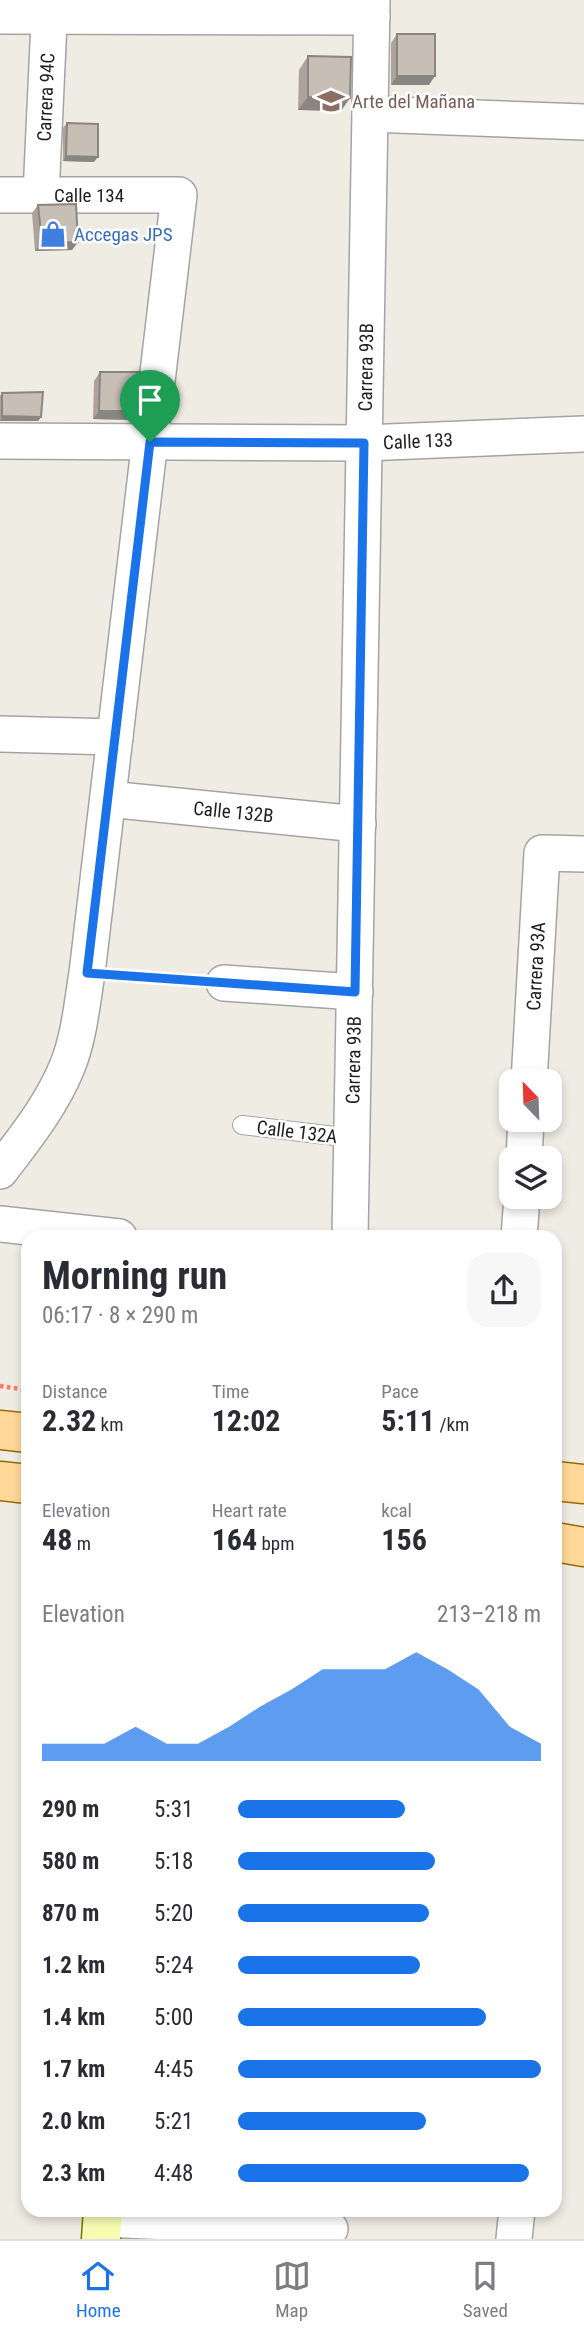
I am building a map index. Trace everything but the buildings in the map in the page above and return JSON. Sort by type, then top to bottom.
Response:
[{"type":"main road","points":[[0,1430],[21,1432]]},
{"type":"main road","points":[[0,1481],[21,1483]]},
{"type":"main road","points":[[562,1543],[584,1547]]},
{"type":"street","points":[[0,16],[49,8],[372,8]]},
{"type":"street","name":"Carrera 94C","points":[[41,195],[49,8]]},
{"type":"street","name":"Carrera 93B","points":[[351,1230],[372,8]]},
{"type":"street","points":[[370,114],[584,122]]},
{"type":"street","name":"Calle 134","points":[[0,195],[179,195],[150,442]]},
{"type":"street","name":"Calle 133","points":[[0,441],[364,443],[584,434]]},
{"type":"street","points":[[0,1171],[54,1096],[68,1065],[79,1025],[150,442]]},
{"type":"street","points":[[0,734],[115,737]]},
{"type":"street","name":"Calle 132B","points":[[108,799],[358,824]]},
{"type":"street","name":"Carrera 93A","points":[[530,1069],[542,853],[584,855]]},
{"type":"street","points":[[223,983],[355,992]]},
{"type":"street","points":[[520,1230],[521,1209]]},
{"type":"street","points":[[0,1224],[55,1230]]},
{"type":"street","points":[[514,2239],[516,2217]]},
{"type":"street","points":[[102,2223],[330,2229]]},
{"type":"lane","name":"Calle 132A","points":[[243,1125],[352,1138]]},
{"type":"path","points":[[87,973],[223,983]]},
{"type":"path","points":[[0,1386],[21,1389]]},
{"type":"place","name":"Arte del Mañana","points":[[331,101]]},
{"type":"place","name":"Accegas JPS","points":[[53,234]]},
{"type":"route","points":[[150,442],[364,443],[355,992],[87,973],[150,442]]}]
